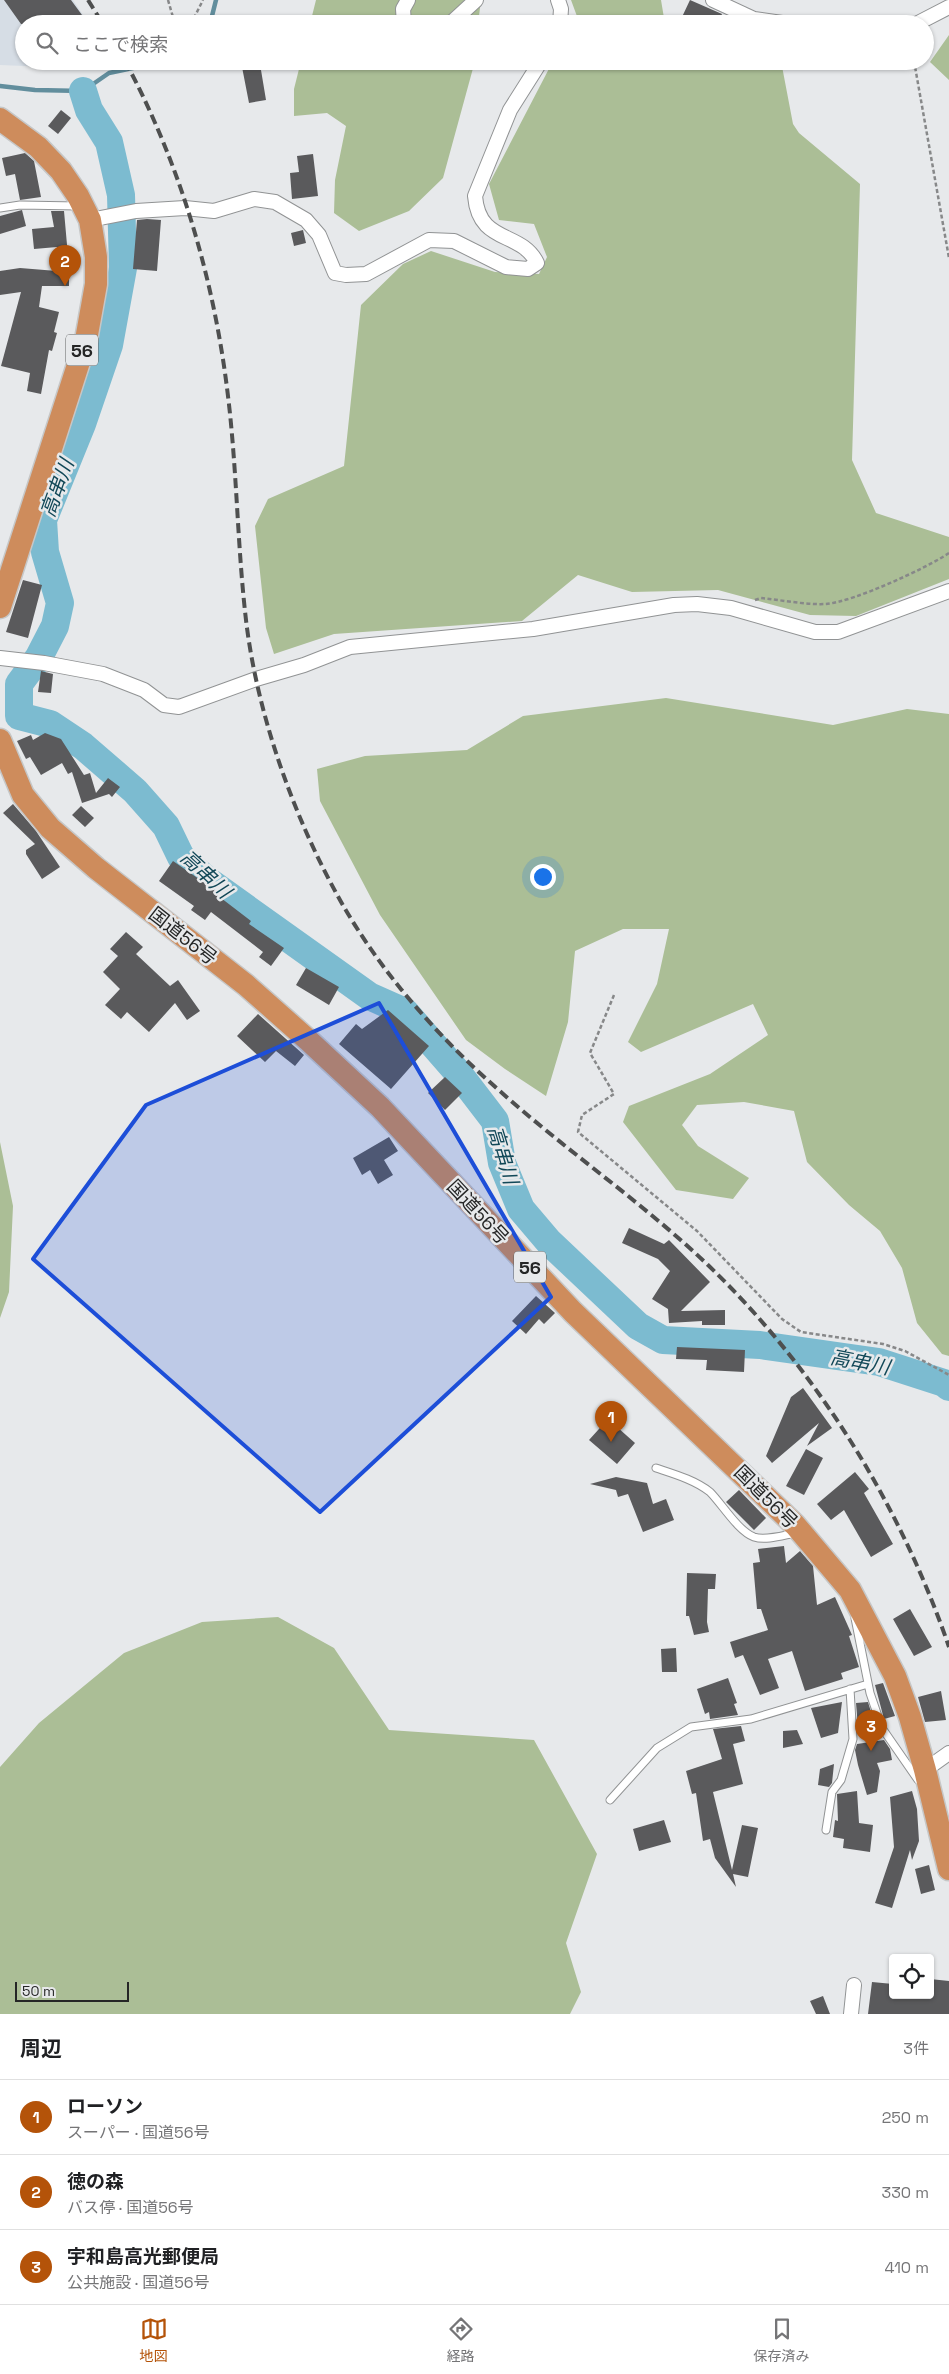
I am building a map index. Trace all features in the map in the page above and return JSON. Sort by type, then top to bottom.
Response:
[{"type":"highway","name":"56","points":[[0,119],[38,147],[61,171],[94,215],[96,258],[96,284],[86,340],[0,607]]},
{"type":"highway","name":"国道56号","points":[[0,740],[23,795],[50,828],[96,868],[246,985],[380,1107],[573,1312],[757,1487],[801,1532],[850,1590],[895,1676],[910,1717],[949,1869]]},
{"type":"street","points":[[403,15],[403,8],[408,0]]},
{"type":"street","points":[[460,15],[476,0]]},
{"type":"street","points":[[558,0],[561,8],[561,15]]},
{"type":"street","points":[[713,0],[745,15]]},
{"type":"street","points":[[932,15],[949,6]]},
{"type":"street","points":[[94,215],[185,208],[214,211],[254,199],[275,202],[306,220],[319,235],[335,273],[346,275],[366,274],[429,240],[454,241],[506,267],[528,269],[537,263],[532,252],[484,225],[476,208],[475,196],[510,110],[535,70]]},
{"type":"street","points":[[0,658],[44,663],[103,674],[144,690],[164,705],[179,707],[256,679],[304,665],[350,647],[533,629],[674,605],[697,604],[731,608],[815,632],[838,632],[949,591]]},
{"type":"street","points":[[925,1770],[949,1753]]},
{"type":"street","points":[[850,2014],[854,1985]]},
{"type":"lane","points":[[0,208],[36,204],[94,215]]},
{"type":"lane","points":[[656,1468],[684,1477],[708,1491],[742,1528],[753,1536],[766,1538],[801,1532]]},
{"type":"lane","points":[[850,1590],[868,1684],[882,1728],[905,1758],[934,1806]]},
{"type":"lane","points":[[610,1800],[657,1748],[691,1727],[751,1719],[868,1684]]},
{"type":"lane","points":[[826,1830],[832,1792],[841,1780],[853,1739],[850,1689]]},
{"type":"path","points":[[168,0],[172,15]]},
{"type":"path","points":[[196,15],[203,0]]},
{"type":"path","points":[[916,70],[949,258]]},
{"type":"path","points":[[731,608],[761,598],[825,604],[842,602],[933,564],[949,552]]},
{"type":"path","points":[[614,996],[590,1053],[614,1094],[582,1115],[578,1132],[697,1230],[782,1319],[801,1332],[883,1344],[906,1351],[949,1375]]},
{"type":"highlighted area","points":[[379,1003],[551,1297],[320,1512],[33,1259],[146,1105]]},
{"type":"shaded area","points":[[0,0],[73,0],[83,15],[15,15],[15,66],[0,65]]},
{"type":"green space","points":[[316,0],[481,0],[479,15],[312,15]]},
{"type":"green space","points":[[571,0],[661,0],[664,15],[577,15]]},
{"type":"green space","points":[[949,35],[949,80],[934,66],[934,56]]},
{"type":"green space","points":[[299,70],[473,70],[443,178],[409,211],[359,231],[334,213],[335,180],[346,126],[327,113],[294,116],[294,89]]},
{"type":"green space","points":[[548,70],[783,70],[793,124],[799,133],[860,184],[852,460],[876,513],[949,537],[949,579],[856,616],[810,615],[718,590],[632,592],[578,575],[522,621],[334,634],[274,654],[266,628],[255,526],[268,499],[344,466],[361,305],[403,264],[431,251],[495,272],[539,274],[547,257],[534,224],[499,220],[489,184]]},
{"type":"green space","points":[[666,698],[833,725],[907,709],[949,714],[949,1356],[942,1354],[917,1323],[902,1268],[880,1231],[849,1205],[807,1162],[794,1111],[744,1102],[697,1105],[682,1125],[698,1146],[749,1178],[733,1199],[676,1190],[623,1122],[629,1106],[710,1074],[768,1035],[753,1004],[641,1052],[628,1042],[657,984],[669,929],[623,929],[575,951],[568,1022],[546,1096],[466,1040],[380,915],[320,801],[317,769],[365,756],[467,750],[523,716]]},
{"type":"green space","points":[[0,1142],[13,1206],[9,1292],[0,1318]]},
{"type":"green space","points":[[278,1617],[334,1648],[389,1730],[534,1740],[597,1854],[566,1943],[581,1992],[570,2014],[0,2014],[0,1767],[39,1723],[124,1653],[202,1622]]},
{"type":"building","points":[[4,0],[71,0],[82,15],[15,15]]},
{"type":"building","points":[[690,0],[722,14],[722,15],[683,15]]},
{"type":"building","points":[[243,70],[261,70],[266,100],[249,103]]},
{"type":"building","points":[[61,110],[71,118],[58,134],[48,126]]},
{"type":"building","points":[[25,153],[34,161],[41,197],[20,200],[15,174],[6,176],[2,158]]},
{"type":"building","points":[[313,154],[318,196],[292,199],[290,173],[299,172],[297,156]]},
{"type":"building","points":[[22,210],[26,226],[0,234],[0,216]]},
{"type":"building","points":[[51,211],[64,211],[68,256],[58,257],[57,247],[34,249],[32,229],[54,227]]},
{"type":"building","points":[[137,220],[161,220],[157,271],[133,269]]},
{"type":"building","points":[[303,230],[306,243],[294,246],[291,233]]},
{"type":"building","points":[[20,268],[69,272],[69,286],[42,286],[39,307],[59,312],[54,332],[57,333],[52,351],[49,350],[41,394],[27,391],[30,373],[1,366],[21,292],[0,295],[0,271]]},
{"type":"building","points":[[23,580],[42,585],[28,638],[6,632]]},
{"type":"building","points":[[41,671],[53,674],[51,693],[38,692]]},
{"type":"building","points":[[45,733],[61,739],[84,775],[90,773],[96,793],[108,778],[120,787],[112,797],[109,794],[82,803],[72,772],[68,774],[62,763],[41,775],[30,757],[26,759],[17,741],[31,735],[33,740]]},
{"type":"building","points":[[13,804],[36,831],[60,867],[42,879],[26,854],[26,850],[35,844],[3,813]]},
{"type":"building","points":[[81,806],[94,818],[85,827],[72,815]]},
{"type":"building","points":[[173,861],[222,895],[221,898],[251,921],[249,924],[284,948],[271,966],[259,957],[263,952],[211,912],[205,920],[191,910],[194,906],[159,881]]},
{"type":"building","points":[[126,932],[143,947],[136,954],[170,986],[178,980],[200,1011],[187,1020],[175,1003],[149,1032],[127,1012],[121,1019],[105,1005],[120,989],[103,972],[118,956],[110,949]]},
{"type":"building","points":[[306,968],[339,987],[329,1005],[296,985]]},
{"type":"building","points":[[388,1010],[429,1046],[391,1089],[339,1044],[356,1024],[362,1029]]},
{"type":"building","points":[[258,1014],[304,1055],[295,1066],[276,1051],[265,1062],[237,1036]]},
{"type":"building","points":[[445,1077],[462,1093],[445,1110],[428,1093]]},
{"type":"building","points":[[389,1137],[398,1151],[384,1160],[393,1175],[378,1184],[370,1170],[362,1175],[353,1158]]},
{"type":"building","points":[[629,1228],[664,1244],[669,1240],[710,1282],[681,1311],[725,1310],[725,1325],[702,1325],[702,1321],[669,1323],[668,1309],[652,1299],[670,1271],[658,1259],[622,1243]]},
{"type":"building","points":[[536,1296],[555,1313],[544,1324],[539,1319],[526,1334],[512,1321]]},
{"type":"building","points":[[677,1347],[745,1350],[744,1372],[706,1370],[707,1360],[676,1359]]},
{"type":"building","points":[[803,1388],[832,1428],[807,1446],[819,1423],[772,1463],[766,1456],[791,1397]]},
{"type":"building","points":[[608,1419],[635,1443],[617,1464],[589,1440]]},
{"type":"building","points":[[806,1449],[823,1458],[804,1495],[786,1486]]},
{"type":"building","points":[[855,1472],[869,1489],[864,1493],[893,1544],[871,1557],[844,1510],[831,1520],[817,1504]]},
{"type":"building","points":[[616,1477],[647,1483],[653,1504],[666,1499],[674,1520],[643,1532],[628,1494],[618,1497],[616,1490],[590,1484]]},
{"type":"building","points":[[739,1490],[766,1518],[754,1530],[726,1502]]},
{"type":"building","points":[[784,1546],[786,1563],[800,1551],[813,1566],[817,1605],[835,1597],[852,1635],[849,1636],[859,1667],[841,1673],[843,1679],[805,1691],[792,1651],[768,1659],[779,1688],[760,1695],[743,1655],[735,1658],[730,1642],[768,1630],[761,1609],[757,1609],[753,1563],[760,1562],[758,1549]]},
{"type":"building","points":[[687,1573],[716,1574],[715,1589],[708,1589],[707,1622],[709,1632],[694,1635],[689,1616],[686,1616]]},
{"type":"building","points":[[910,1609],[932,1647],[914,1656],[893,1619]]},
{"type":"building","points":[[676,1648],[677,1672],[662,1672],[661,1649]]},
{"type":"building","points":[[728,1678],[737,1703],[734,1704],[738,1715],[710,1719],[709,1712],[705,1714],[697,1689]]},
{"type":"building","points":[[883,1683],[895,1716],[884,1719],[875,1685]]},
{"type":"building","points":[[941,1691],[946,1720],[925,1722],[918,1697]]},
{"type":"building","points":[[842,1702],[838,1733],[821,1738],[811,1708]]},
{"type":"building","points":[[868,1702],[874,1722],[858,1727],[856,1703]]},
{"type":"building","points":[[741,1726],[745,1741],[733,1744],[743,1784],[713,1792],[732,1870],[742,1825],[758,1828],[748,1877],[733,1874],[736,1887],[715,1858],[710,1839],[703,1841],[696,1793],[692,1794],[686,1771],[722,1759],[713,1729]]},
{"type":"building","points":[[797,1730],[803,1744],[783,1748],[783,1731]]},
{"type":"building","points":[[884,1740],[890,1749],[892,1760],[877,1763],[880,1771],[877,1792],[867,1795],[855,1750],[857,1744]]},
{"type":"building","points":[[834,1764],[832,1783],[829,1787],[818,1785],[820,1769]]},
{"type":"building","points":[[857,1791],[859,1823],[873,1825],[870,1852],[843,1848],[844,1839],[833,1837],[835,1820],[838,1821],[837,1794]]},
{"type":"building","points":[[912,1791],[917,1809],[919,1841],[912,1860],[910,1850],[892,1908],[875,1903],[894,1847],[890,1797]]},
{"type":"building","points":[[664,1820],[671,1842],[639,1851],[633,1829]]},
{"type":"building","points":[[929,1865],[935,1890],[921,1894],[915,1869]]},
{"type":"building","points":[[934,1979],[949,1981],[949,2014],[868,2014],[872,1982],[889,1984],[889,1999],[934,1999]]},
{"type":"building","points":[[823,1996],[830,2014],[816,2014],[810,2001]]},
{"type":"waterway","points":[[212,15],[216,0]]},
{"type":"waterway","name":"高串川","points":[[0,86],[35,90],[83,91],[109,73],[123,70]]},
{"type":"waterway","name":"高串川","points":[[83,91],[89,110],[109,142],[121,195],[123,268],[109,345],[82,424],[43,520],[45,552],[60,603],[55,626],[39,657],[19,684],[19,716],[50,724],[83,746],[135,791],[166,826],[181,857],[208,881],[369,996],[405,1012],[459,1074],[495,1121],[502,1163],[521,1209],[549,1242],[638,1326],[663,1340],[760,1345],[879,1362],[944,1383],[949,1387]]},
{"type":"railway","points":[[88,0],[97,15]]},
{"type":"railway","points":[[130,70],[162,139],[191,220],[203,262],[213,304],[227,388],[243,591],[251,656],[268,728],[280,764],[307,835],[323,868],[356,927],[374,953],[413,1003],[455,1049],[526,1114],[683,1242],[748,1306],[785,1349],[819,1394],[851,1442],[880,1491],[906,1542],[929,1594],[949,1647]]},
{"type":"place","name":"徳の森","points":[[65,286]]},
{"type":"place","name":"ローソン","points":[[611,1442]]},
{"type":"place","name":"宇和島高光郵便局","points":[[871,1751]]}]
